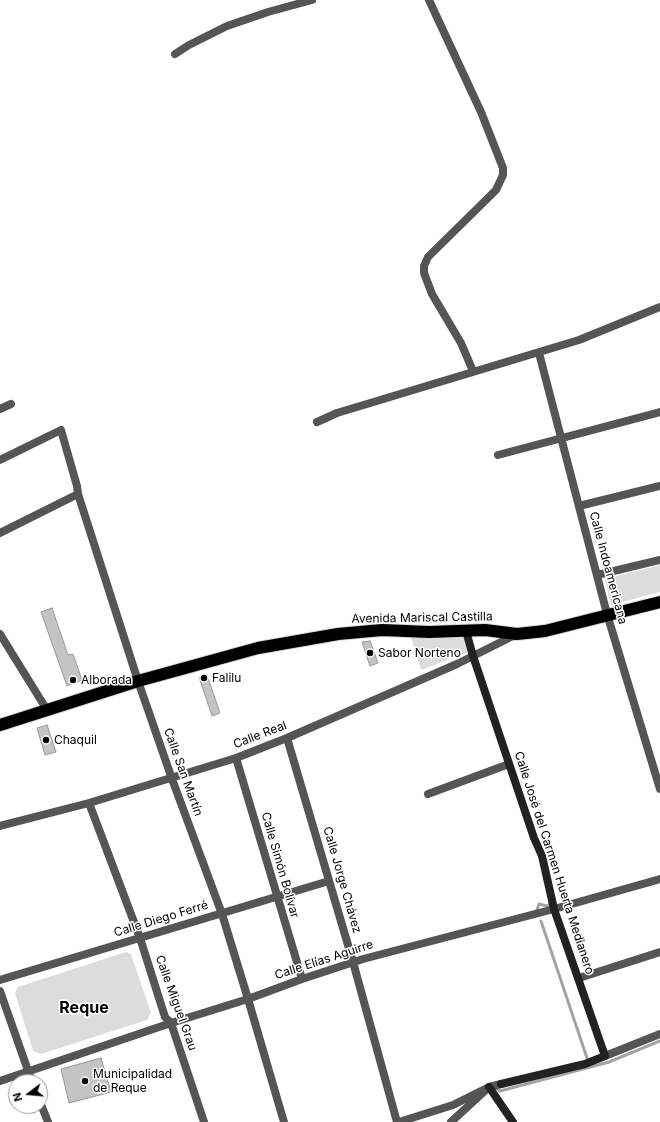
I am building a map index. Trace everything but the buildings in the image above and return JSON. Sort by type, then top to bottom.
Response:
[{"type":"highway","name":"Avenida Mariscal Castilla","points":[[0,725],[138,681],[258,648],[338,634],[382,630],[429,632],[485,630],[517,634],[544,631],[576,624],[607,614],[660,602]]},
{"type":"street","points":[[175,54],[189,45],[227,26],[268,12],[312,0]]},
{"type":"street","points":[[429,0],[481,112],[503,168],[503,175],[496,190],[428,257],[424,266],[424,273],[432,294],[461,343],[473,371]]},
{"type":"street","points":[[317,422],[336,413],[579,340],[660,307]]},
{"type":"street","name":"Calle Indoamericana","points":[[539,353],[607,614],[660,788]]},
{"type":"street","points":[[0,410],[11,404]]},
{"type":"street","points":[[498,455],[561,437],[660,412]]},
{"type":"street","name":"Calle San Martín","points":[[0,460],[61,430],[78,486],[78,494],[138,681],[172,779],[222,914],[284,1122]]},
{"type":"street","points":[[579,506],[660,486]]},
{"type":"street","points":[[0,532],[78,494]]},
{"type":"street","points":[[597,575],[660,560]]},
{"type":"street","name":"Calle José del Carmen Huerta Medianero","points":[[466,631],[509,764],[534,838],[542,856],[554,909],[605,1056]]},
{"type":"street","points":[[0,634],[47,710]]},
{"type":"street","name":"Calle Real","points":[[0,826],[89,803],[172,779],[236,758],[287,738],[473,656],[517,634]]},
{"type":"street","name":"Calle Jorge Chávez","points":[[287,738],[353,962],[398,1122]]},
{"type":"street","name":"Calle Simón Bolívar","points":[[236,758],[302,979]]},
{"type":"street","points":[[428,794],[509,764]]},
{"type":"street","name":"Calle Miguel Grau","points":[[89,803],[140,938],[165,1017],[171,1023],[204,1122]]},
{"type":"street","name":"Calle Elías Aguirre","points":[[0,1081],[171,1023],[248,999],[353,962],[554,909],[660,879]]},
{"type":"street","name":"Calle Diego Ferré","points":[[0,980],[329,881]]},
{"type":"street","points":[[579,978],[660,952]]},
{"type":"street","points":[[0,991],[29,1074]]},
{"type":"street","points":[[398,1122],[453,1104],[489,1087],[585,1064],[660,1034]]},
{"type":"street","points":[[451,1122],[489,1087]]},
{"type":"street","points":[[489,1087],[512,1122]]},
{"type":"shaded area","points":[[660,565],[660,592],[611,605],[605,579]]},
{"type":"shaded area","points":[[411,637],[466,638],[468,652],[421,670]]},
{"type":"shaded area","points":[[126,952],[131,954],[151,1013],[147,1020],[41,1054],[33,1051],[15,993],[18,987]]},
{"type":"waterway","points":[[537,910],[539,904],[547,906],[550,903]]},
{"type":"waterway","points":[[541,921],[588,1061]]},
{"type":"waterway","points":[[496,1088],[500,1091],[609,1062],[660,1041]]},
{"type":"place","name":"Sabor Norteno","points":[[370,653]]},
{"type":"place","name":"Falilu","points":[[204,678]]},
{"type":"place","name":"Alborada","points":[[73,680]]},
{"type":"place","name":"Chaquil","points":[[46,740]]},
{"type":"place","name":"Municipalidad de Reque","points":[[85,1081]]},
{"type":"district","name":"Reque","points":[[84,1008]]}]
